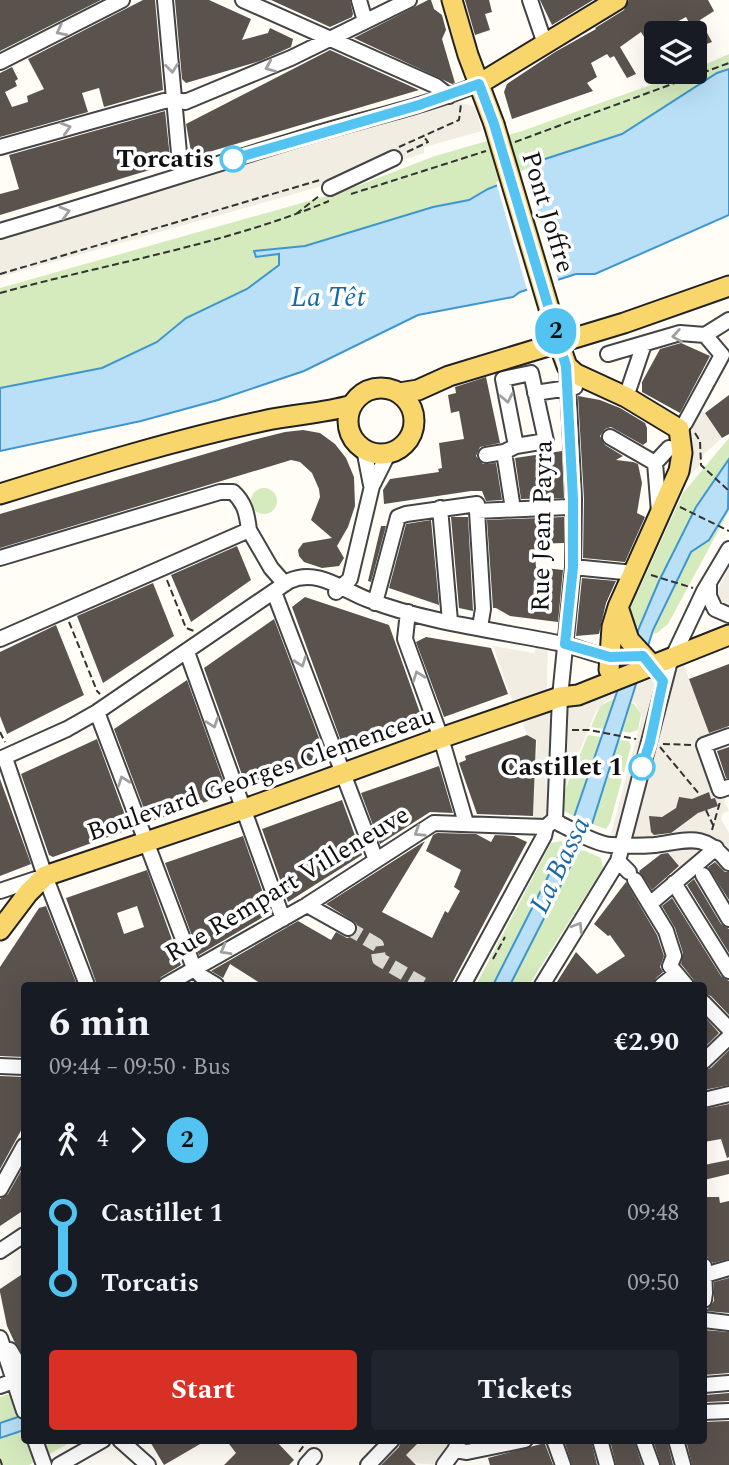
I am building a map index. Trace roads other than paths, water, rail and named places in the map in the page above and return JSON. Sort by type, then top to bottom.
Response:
[{"type":"main road","name":"Pont Joffre","points":[[452,0],[494,124],[567,375]]},
{"type":"main road","points":[[479,84],[617,0]]},
{"type":"main road","points":[[399,393],[418,390],[438,381],[624,323],[729,286]]},
{"type":"main road","points":[[567,375],[595,383],[626,397],[679,429],[681,453],[674,495],[659,518],[639,573],[618,607],[612,627],[637,661]]},
{"type":"main road","points":[[413,412],[438,381]]},
{"type":"main road","points":[[0,494],[133,453],[266,420],[328,412],[352,405],[368,391],[389,389],[405,398],[413,412],[410,438],[396,450],[387,453],[379,454],[364,449],[351,433],[348,424],[352,405]]},
{"type":"main road","points":[[303,416],[329,422],[351,433]]},
{"type":"main road","points":[[661,419],[669,449],[674,495]]},
{"type":"main road","points":[[0,503],[183,449],[266,420]]},
{"type":"main road","points":[[637,661],[729,621]]},
{"type":"main road","points":[[637,661],[729,635]]},
{"type":"main road","name":"Boulevard Georges Clemenceau","points":[[0,930],[29,892],[46,876],[560,697],[578,695],[637,661]]},
{"type":"street","points":[[0,62],[122,0]]},
{"type":"street","points":[[165,0],[181,175]]},
{"type":"street","points":[[243,0],[436,86],[455,99]]},
{"type":"street","points":[[359,0],[365,21]]},
{"type":"street","points":[[0,147],[175,99],[185,102],[291,58],[409,0]]},
{"type":"street","points":[[530,0],[545,44]]},
{"type":"street","points":[[0,231],[125,195],[181,175],[455,99],[479,84]]},
{"type":"street","points":[[330,188],[393,154]]},
{"type":"street","points":[[608,355],[680,333],[705,335],[729,320]]},
{"type":"street","points":[[679,429],[685,423],[722,355],[705,335]]},
{"type":"street","points":[[626,397],[644,344]]},
{"type":"street","points":[[486,455],[510,449],[546,441],[531,373],[503,379],[510,449],[513,509]]},
{"type":"street","points":[[535,393],[567,375]]},
{"type":"street","name":"Rue Jean Payra","points":[[554,824],[560,697],[573,567],[573,499],[567,375]]},
{"type":"street","points":[[610,437],[655,463]]},
{"type":"street","points":[[364,449],[372,486]]},
{"type":"street","points":[[659,518],[655,463],[669,449]]},
{"type":"street","points":[[99,715],[111,703],[189,655],[205,639],[279,591],[307,583],[338,592],[350,579],[372,486],[387,453]]},
{"type":"street","points":[[0,558],[220,492],[233,492],[242,501],[249,530],[271,568],[342,775],[376,860]]},
{"type":"street","points":[[375,603],[395,521],[406,514],[477,504],[483,609],[480,627]]},
{"type":"street","points":[[477,511],[568,506]]},
{"type":"street","points":[[440,508],[450,621]]},
{"type":"street","points":[[0,639],[249,530]]},
{"type":"street","points":[[637,661],[709,583],[729,549]]},
{"type":"street","points":[[573,567],[639,573]]},
{"type":"street","points":[[709,583],[709,596],[715,609],[729,615]]},
{"type":"street","points":[[343,587],[375,603],[408,612],[637,661]]},
{"type":"street","points":[[86,982],[3,762],[99,715],[279,591]]},
{"type":"street","points":[[408,612],[405,639],[441,738],[466,824]]},
{"type":"street","points":[[189,655],[282,919]]},
{"type":"street","points":[[544,982],[618,861],[624,844],[631,808],[650,743],[637,661]]},
{"type":"street","points":[[99,715],[194,968],[211,982]]},
{"type":"street","points":[[726,788],[708,744],[729,736]]},
{"type":"street","name":"Rue Rempart Villeneuve","points":[[171,982],[307,905],[435,822],[554,824]]},
{"type":"street","points":[[465,982],[544,836],[554,824],[608,845],[650,845],[690,839],[721,852],[700,869],[674,883],[651,903]]},
{"type":"street","points":[[618,861],[651,903],[666,931],[674,956],[670,966],[681,980]]},
{"type":"street","points":[[700,869],[729,919]]},
{"type":"street","points":[[0,891],[46,876]]},
{"type":"street","points":[[674,883],[729,971]]},
{"type":"street","points":[[307,905],[348,928]]},
{"type":"street","points":[[707,1006],[729,1029]]},
{"type":"street","points":[[707,1058],[729,1037]]},
{"type":"street","points":[[0,1066],[21,1068]]},
{"type":"street","points":[[707,1099],[729,1094]]},
{"type":"street","points":[[0,1189],[21,1157]]},
{"type":"street","points":[[0,1251],[21,1237]]},
{"type":"street","points":[[707,1270],[729,1268]]},
{"type":"street","points":[[707,1320],[729,1323]]},
{"type":"street","points":[[0,1336],[21,1403]]},
{"type":"street","points":[[707,1385],[729,1383]]},
{"type":"street","points":[[707,1411],[729,1411]]},
{"type":"street","points":[[36,1444],[43,1462]]},
{"type":"street","points":[[59,1465],[96,1444]]},
{"type":"street","points":[[125,1444],[146,1462]]},
{"type":"street","points":[[139,1444],[146,1462]]},
{"type":"street","points":[[368,1465],[388,1444]]},
{"type":"street","points":[[444,1465],[457,1445],[467,1452],[506,1444]]},
{"type":"street","points":[[555,1444],[563,1465]]},
{"type":"street","points":[[601,1444],[607,1465]]},
{"type":"street","points":[[644,1444],[652,1465]]},
{"type":"street","points":[[677,1444],[683,1465]]},
{"type":"water","name":"La Têt","points":[[729,69],[729,215],[595,274],[576,274],[520,292],[513,297],[418,315],[304,371],[218,400],[141,421],[0,451],[0,388],[102,368],[157,342],[186,318],[247,289],[279,265],[279,254],[256,257],[254,251],[305,246],[433,207],[469,200],[488,189],[524,175],[542,160],[622,134],[700,84],[707,84],[707,79]]},
{"type":"water","name":"La Bassa","points":[[729,459],[728,509],[709,540],[691,552],[653,630],[592,824],[512,982],[495,982],[565,843],[639,628],[696,507]]},
{"type":"water","points":[[21,1416],[21,1431],[0,1438],[0,1423]]},
{"type":"tunnel","points":[[348,928],[377,945],[379,959],[419,982]]},
{"type":"place","name":"Torcatis","points":[[233,159]]},
{"type":"place","name":"Castillet 1","points":[[642,767]]}]
